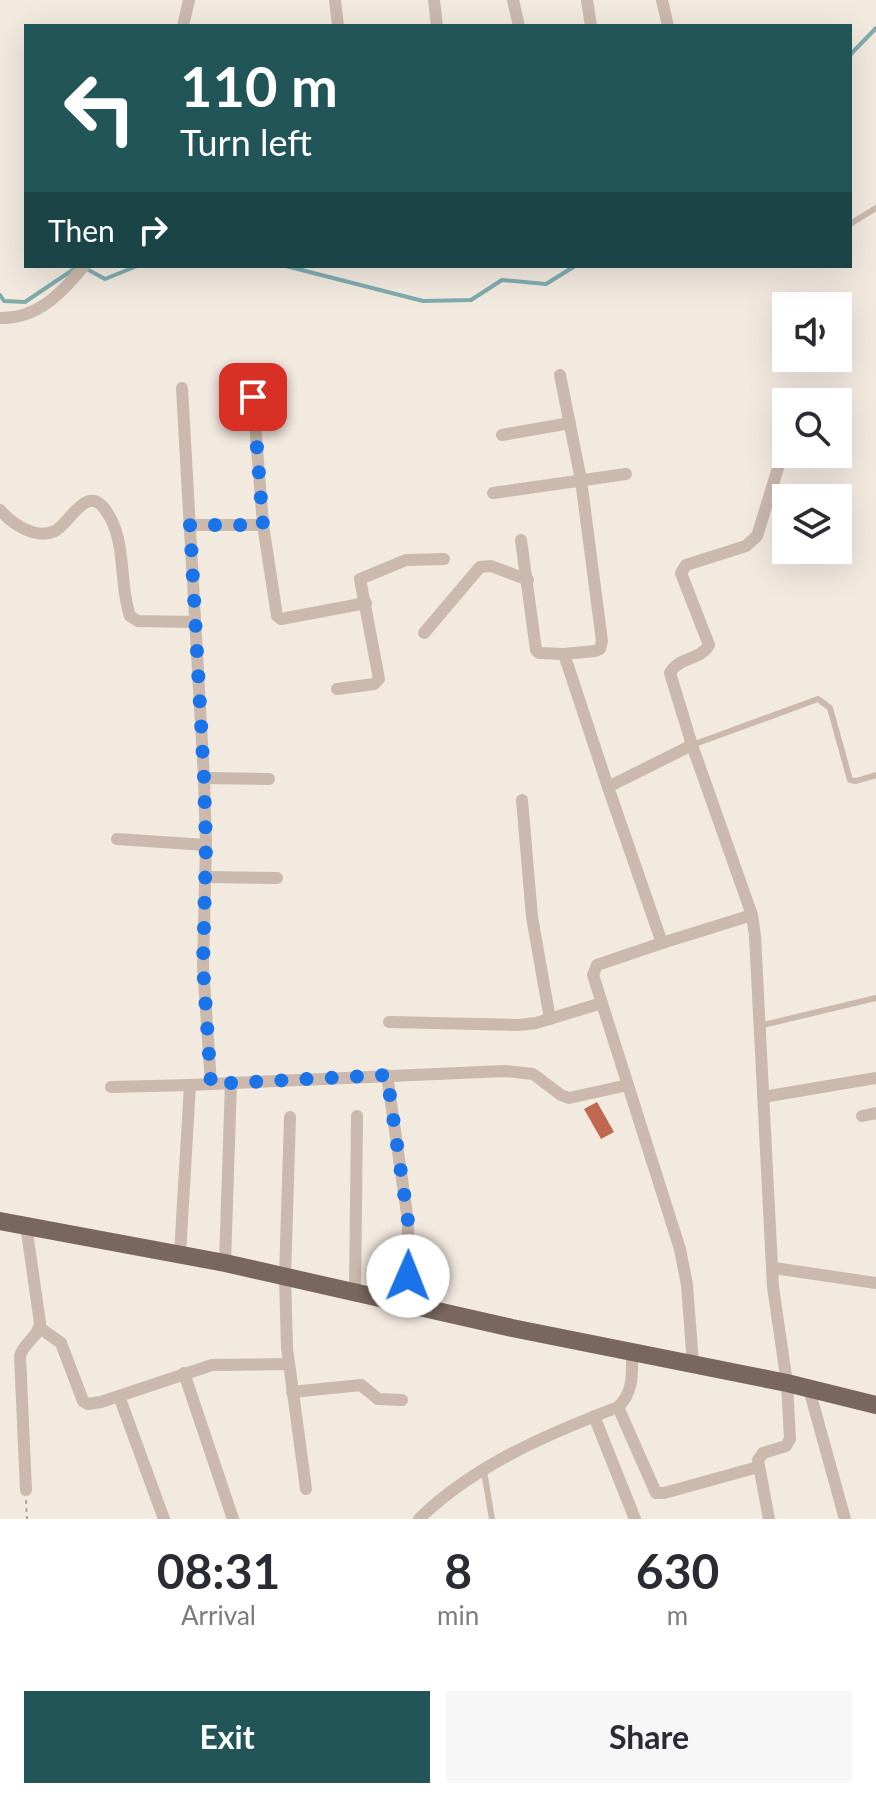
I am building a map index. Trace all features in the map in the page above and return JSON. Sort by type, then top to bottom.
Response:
[{"type":"main road","points":[[0,1221],[225,1263],[632,1354],[787,1383],[876,1405]]},
{"type":"street","points":[[183,24],[189,0]]},
{"type":"street","points":[[335,0],[338,24]]},
{"type":"street","points":[[434,0],[437,24]]},
{"type":"street","points":[[513,0],[519,24]]},
{"type":"street","points":[[587,0],[591,24]]},
{"type":"street","points":[[662,0],[668,24]]},
{"type":"street","points":[[0,318],[18,318],[39,310],[81,270]]},
{"type":"street","points":[[521,540],[536,650],[539,653],[564,654],[595,651],[601,645],[581,480],[560,375]]},
{"type":"street","points":[[182,388],[204,778],[206,877],[203,966],[211,1084]]},
{"type":"street","points":[[253,397],[263,525],[279,618],[366,603]]},
{"type":"street","points":[[502,435],[570,423]]},
{"type":"street","points":[[769,1519],[758,1467],[760,1455],[789,1443],[787,1383],[775,1306],[752,915],[670,673],[677,664],[704,652],[709,645],[682,569],[753,542],[778,468]]},
{"type":"street","points":[[493,493],[626,474]]},
{"type":"street","points":[[0,510],[16,527],[49,532],[59,528],[87,502],[102,505],[117,532],[130,616],[138,621],[195,622]]},
{"type":"street","points":[[190,525],[263,525]]},
{"type":"street","points":[[337,689],[378,682],[360,583],[363,576],[406,560],[444,559]]},
{"type":"street","points":[[424,633],[480,567],[491,566],[528,580]]},
{"type":"street","points":[[564,654],[662,943]]},
{"type":"street","points":[[608,787],[692,745]]},
{"type":"street","points":[[204,778],[269,779]]},
{"type":"street","points":[[522,800],[532,917],[550,1019]]},
{"type":"street","points":[[117,839],[206,845]]},
{"type":"street","points":[[206,877],[277,878]]},
{"type":"street","points":[[693,1364],[687,1285],[680,1249],[593,975],[597,965],[752,915]]},
{"type":"street","points":[[389,1022],[501,1026],[550,1019],[602,1003]]},
{"type":"street","points":[[111,1087],[520,1072],[533,1074],[569,1098],[628,1085]]},
{"type":"street","points":[[387,1075],[408,1221],[407,1305]]},
{"type":"street","points":[[763,1097],[876,1078]]},
{"type":"street","points":[[225,1263],[231,1082]]},
{"type":"street","points":[[180,1254],[190,1085]]},
{"type":"street","points":[[862,1116],[876,1113]]},
{"type":"street","points":[[355,1293],[357,1116]]},
{"type":"street","points":[[290,1117],[285,1277],[288,1364],[306,1489]]},
{"type":"street","points":[[26,1225],[40,1328],[61,1343],[83,1401],[88,1404],[212,1365],[288,1364]]},
{"type":"street","points":[[774,1268],[876,1283]]},
{"type":"street","points":[[26,1490],[20,1356],[24,1345],[40,1328]]},
{"type":"street","points":[[419,1519],[453,1489],[484,1471],[557,1430],[618,1407],[626,1400],[631,1387],[632,1354]]},
{"type":"street","points":[[184,1373],[233,1519]]},
{"type":"street","points":[[292,1392],[361,1385],[378,1399],[402,1400]]},
{"type":"street","points":[[809,1389],[845,1519]]},
{"type":"street","points":[[119,1396],[164,1519]]},
{"type":"street","points":[[618,1407],[656,1493],[758,1467]]},
{"type":"street","points":[[594,1416],[635,1519]]},
{"type":"lane","points":[[852,223],[876,208]]},
{"type":"lane","points":[[692,745],[818,699],[830,708],[850,780],[876,775]]},
{"type":"lane","points":[[759,1026],[876,998]]},
{"type":"lane","points":[[484,1471],[492,1519]]},
{"type":"path","points":[[26,1490],[27,1519]]},
{"type":"building","points":[[597,1102],[614,1132],[601,1139],[584,1109]]},
{"type":"waterway","points":[[852,53],[876,28]]},
{"type":"waterway","points":[[0,295],[4,301],[25,302],[76,268]]},
{"type":"waterway","points":[[85,268],[105,279],[132,268]]},
{"type":"waterway","points":[[294,268],[423,301],[471,300],[502,280],[546,284],[572,268]]},
{"type":"route","points":[[253,397],[263,525],[190,525],[204,778],[203,966],[211,1084],[387,1075],[408,1221],[408,1276]]}]
